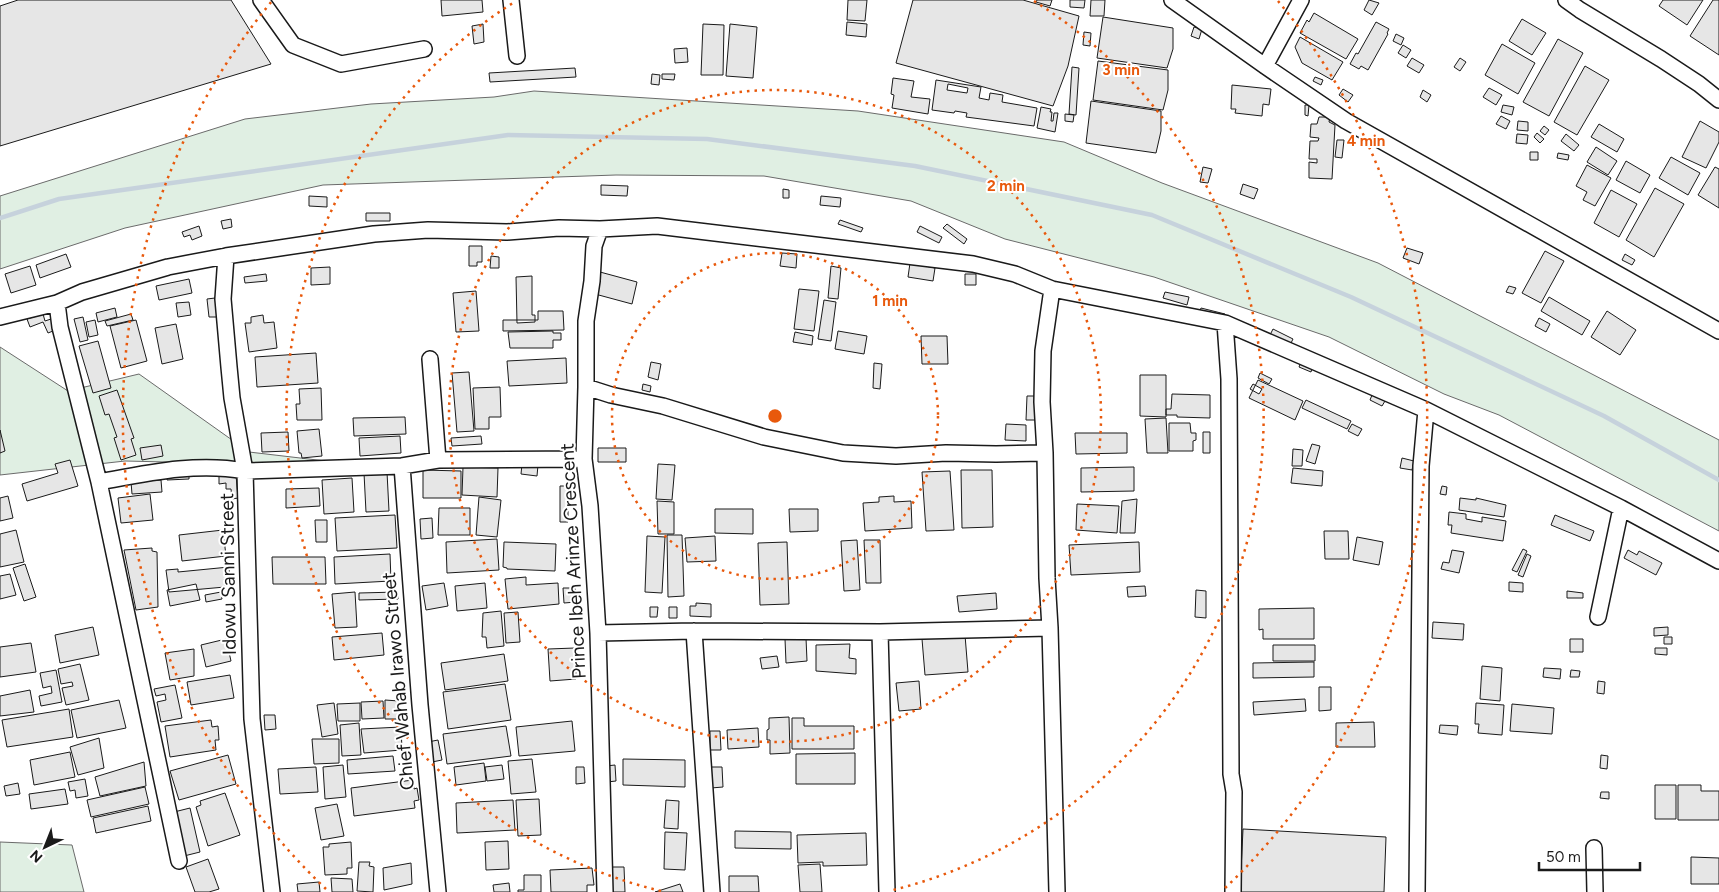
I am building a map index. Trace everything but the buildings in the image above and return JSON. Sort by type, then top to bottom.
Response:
[{"type":"street","points":[[262,0],[293,45],[314,55],[341,64],[424,49]]},
{"type":"street","points":[[512,0],[517,56]]},
{"type":"street","points":[[1172,0],[1346,121],[1719,331]]},
{"type":"street","points":[[1265,66],[1301,0]]},
{"type":"street","points":[[1566,0],[1691,79],[1719,100]]},
{"type":"street","points":[[0,317],[57,303],[82,292],[168,267],[226,256],[374,234],[419,231],[507,232],[559,228],[600,229],[656,226],[973,264],[1015,274],[1052,289],[1226,323],[1426,410],[1621,508],[1719,561]]},
{"type":"street","name":"Prince Ibeh Arinze Crescent","points":[[600,229],[594,246],[592,281],[586,322],[584,459],[590,506],[598,633],[605,892]]},
{"type":"street","name":"Idowu Sanni Street","points":[[226,256],[223,299],[229,367],[232,398],[245,471],[252,719],[272,892]]},
{"type":"street","points":[[1052,289],[1043,351],[1042,402],[1057,892]]},
{"type":"street","points":[[57,303],[60,327],[99,482],[179,862]]},
{"type":"street","points":[[1226,323],[1229,379],[1231,774],[1234,792],[1233,892]]},
{"type":"street","points":[[430,359],[438,460]]},
{"type":"street","points":[[586,387],[663,406],[764,437],[843,453],[896,456],[946,453],[1045,453]]},
{"type":"street","points":[[1417,892],[1421,466],[1426,410]]},
{"type":"street","points":[[99,482],[176,468],[223,467],[245,471],[402,466],[438,460],[584,459]]},
{"type":"street","name":"Chief Wahab Irawo Street","points":[[402,466],[420,705],[438,892]]},
{"type":"street","points":[[1598,618],[1621,508]]},
{"type":"street","points":[[598,633],[694,631],[880,632],[1050,628]]},
{"type":"street","points":[[694,631],[712,892]]},
{"type":"street","points":[[880,632],[887,892]]},
{"type":"street","points":[[1594,848],[1595,892]]},
{"type":"green space","points":[[534,91],[858,111],[1064,142],[1162,183],[1378,263],[1719,440],[1719,531],[1499,415],[1444,394],[1329,337],[1154,277],[1005,239],[911,201],[764,176],[616,175],[323,185],[125,228],[0,269],[0,196],[245,119],[371,104],[494,97]]},
{"type":"green space","points":[[0,347],[68,391],[139,374],[249,452],[377,467],[125,461],[0,475]]},
{"type":"green space","points":[[0,842],[72,845],[84,892],[0,892]]},
{"type":"waterway","points":[[0,218],[59,199],[508,135],[707,139],[915,166],[1152,215],[1351,297],[1604,416],[1719,480]]}]
